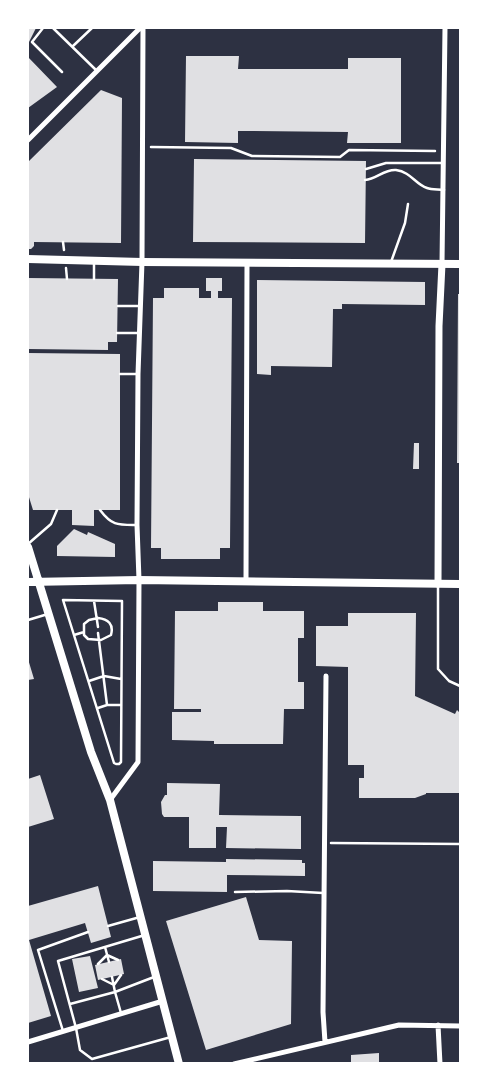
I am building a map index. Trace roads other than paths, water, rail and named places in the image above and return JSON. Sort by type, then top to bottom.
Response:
[{"type":"main road","points":[[28,259],[142,262],[460,264]]},
{"type":"main road","points":[[28,546],[91,752],[110,800],[179,1064]]},
{"type":"main road","points":[[28,582],[139,580],[460,584]]},
{"type":"street","points":[[28,140],[141,28]]},
{"type":"street","points":[[110,800],[138,762],[139,580],[137,525],[138,374],[142,262],[141,28]]},
{"type":"street","points":[[438,584],[439,326],[444,190],[445,28]]},
{"type":"street","points":[[246,581],[247,263]]},
{"type":"street","points":[[325,1042],[323,1012],[326,676]]},
{"type":"street","points":[[28,1042],[163,1001]]},
{"type":"street","points":[[234,1064],[398,1025],[460,1026]]},
{"type":"street","points":[[438,1025],[440,1064]]},
{"type":"lane","points":[[43,28],[32,42],[62,72]]},
{"type":"lane","points":[[54,28],[97,70]]},
{"type":"lane","points":[[73,46],[92,28]]},
{"type":"lane","points":[[366,169],[386,163],[444,163]]},
{"type":"lane","points":[[366,180],[386,171],[396,170],[408,174],[427,188],[444,190]]},
{"type":"lane","points":[[391,264],[405,223],[408,204]]},
{"type":"lane","points":[[94,261],[94,279]]},
{"type":"lane","points":[[118,306],[140,306]]},
{"type":"lane","points":[[117,333],[140,333]]},
{"type":"lane","points":[[120,374],[138,374]]},
{"type":"lane","points":[[28,546],[51,524],[57,510]]},
{"type":"lane","points":[[100,510],[107,519],[115,524],[137,525]]},
{"type":"lane","points":[[438,584],[438,669],[449,681],[460,686]]},
{"type":"lane","points":[[28,620],[48,614]]},
{"type":"lane","points":[[234,892],[287,891],[324,893]]},
{"type":"lane","points":[[108,926],[141,917]]},
{"type":"lane","points":[[63,1031],[38,950],[88,932]]},
{"type":"lane","points":[[146,935],[58,961],[80,1050],[92,1059],[172,1037]]},
{"type":"lane","points":[[105,947],[109,962]]},
{"type":"lane","points":[[107,955],[118,960]]},
{"type":"lane","points":[[98,964],[107,955]]},
{"type":"lane","points":[[114,985],[121,975]]},
{"type":"lane","points":[[70,1004],[115,992],[157,976]]},
{"type":"lane","points":[[112,977],[121,1014]]},
{"type":"lane","points":[[102,979],[114,985]]}]
